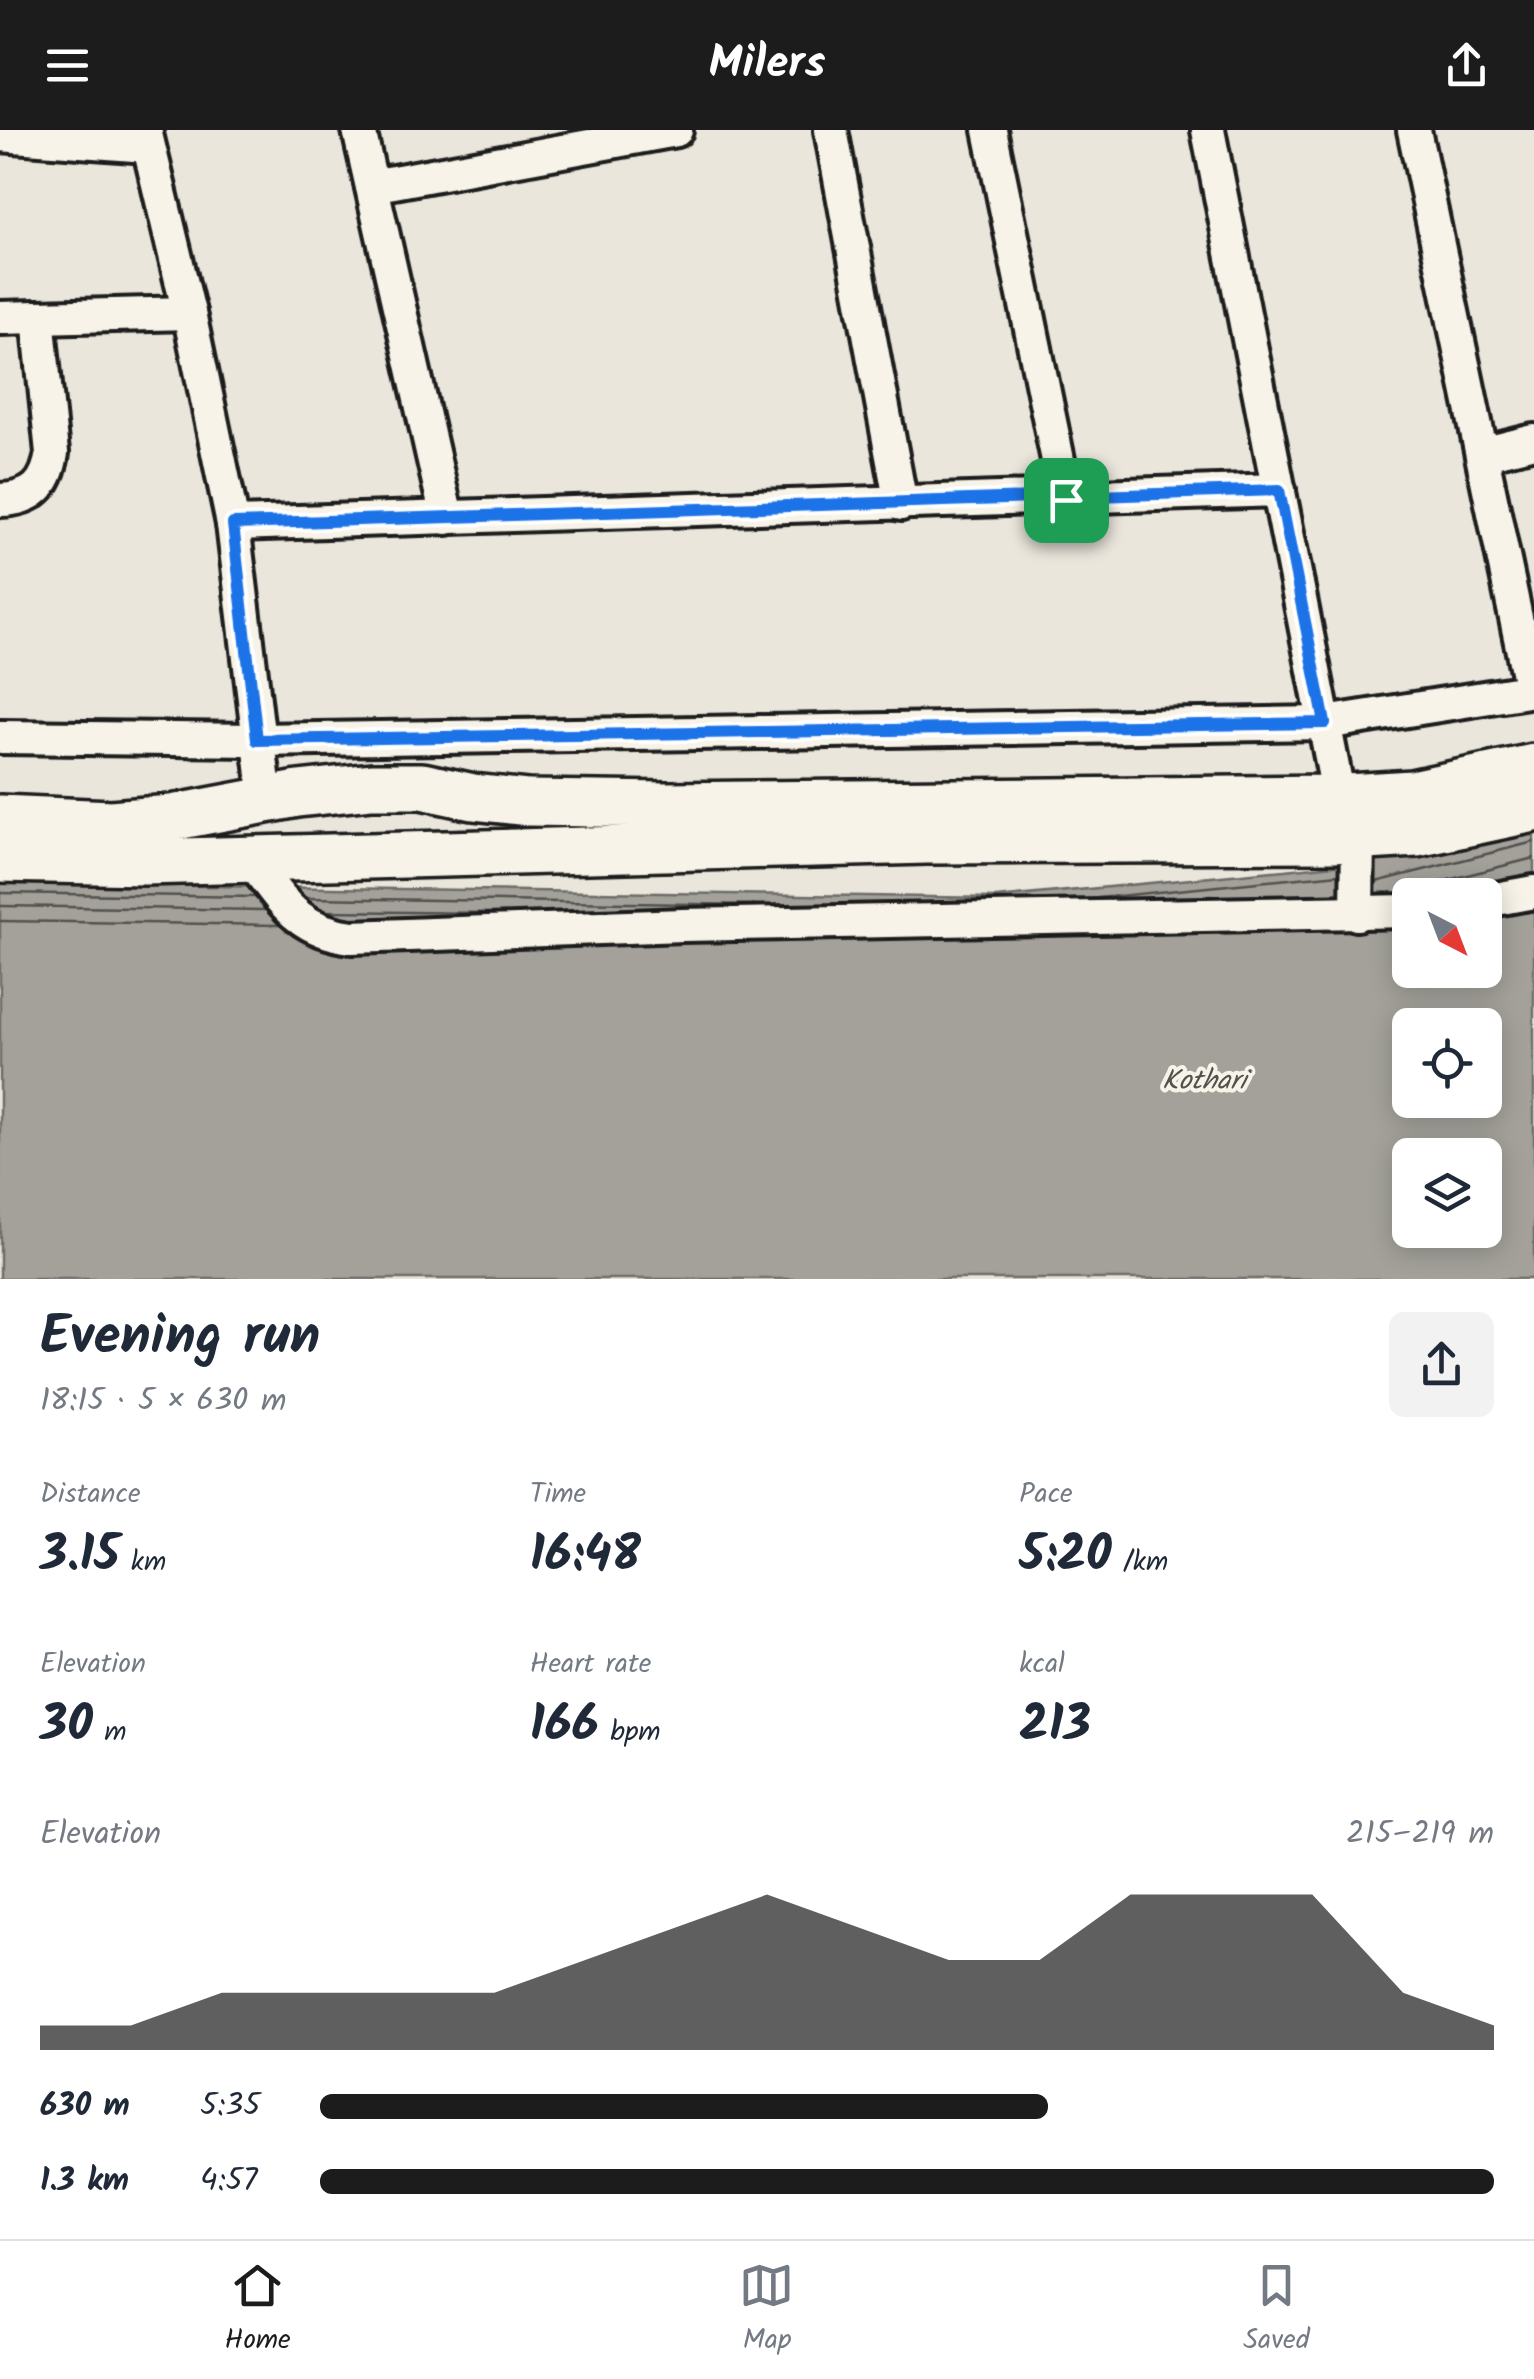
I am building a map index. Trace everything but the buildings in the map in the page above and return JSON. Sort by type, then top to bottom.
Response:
[{"type":"main road","points":[[0,859],[144,862],[927,841],[1349,818],[1412,793],[1534,767]]},
{"type":"main road","points":[[0,818],[111,823],[172,818],[372,786],[422,786],[528,803],[1349,818],[1417,834],[1534,809]]},
{"type":"street","points":[[359,130],[448,518]]},
{"type":"street","points":[[372,186],[676,130]]},
{"type":"street","points":[[831,130],[900,504]]},
{"type":"street","points":[[990,130],[1066,500]]},
{"type":"street","points":[[1208,130],[1325,723],[1349,818],[1358,914]]},
{"type":"street","points":[[0,737],[257,740],[1325,723],[1533,690],[1414,130]]},
{"type":"street","points":[[0,135],[146,138],[189,313],[233,524],[266,800]]},
{"type":"street","points":[[0,318],[189,313]]},
{"type":"street","points":[[0,500],[24,497],[39,489],[49,471],[52,453],[38,317]]},
{"type":"street","points":[[1482,454],[1534,440]]},
{"type":"street","points":[[233,524],[1066,500],[1279,490]]},
{"type":"street","points":[[250,859],[292,913],[310,928],[352,938],[702,924],[1392,913]]},
{"type":"street","points":[[1502,898],[1534,892]]},
{"type":"water","name":"Kothari","points":[[1534,819],[1534,1279],[0,1279],[0,883],[996,898],[1366,862]]},
{"type":"route","points":[[1279,490],[1325,723],[257,740],[233,524],[1066,500],[1279,490]]}]
